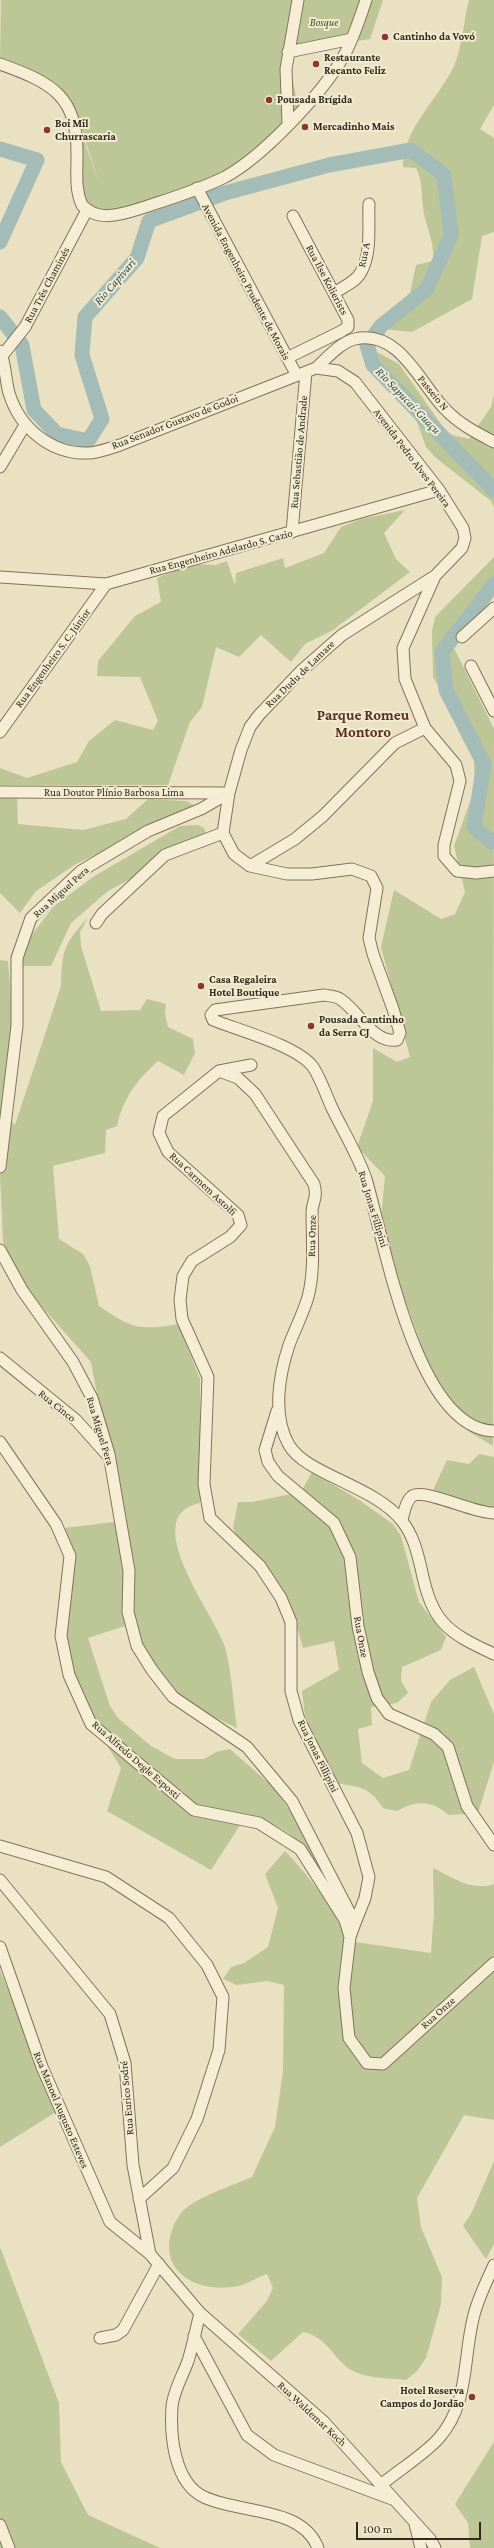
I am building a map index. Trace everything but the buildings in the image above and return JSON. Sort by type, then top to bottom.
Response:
[{"type":"street","points":[[288,123],[288,52],[298,0]]},
{"type":"street","points":[[0,64],[45,82],[64,99],[73,118],[77,138],[76,178],[79,198],[87,210],[105,216],[117,215],[198,191],[245,164],[273,141],[322,86],[342,59],[352,39],[366,0]]},
{"type":"street","points":[[288,52],[352,39]]},
{"type":"street","name":"Avenida Engenheiro Prudente de Morais","points":[[198,191],[287,358],[306,371]]},
{"type":"street","name":"Rua A","points":[[334,292],[353,281],[362,272],[368,250],[369,204]]},
{"type":"street","name":"Rua Três Chaminés","points":[[1,354],[14,342],[25,327],[87,210]]},
{"type":"street","name":"Rua Ilse Kolierists","points":[[287,358],[348,327],[348,320],[293,216]]},
{"type":"street","name":"Passeio N","points":[[306,371],[337,349],[355,339],[376,339],[395,349],[423,379],[443,406],[460,424],[494,442]]},
{"type":"street","name":"Rua Senador Gustavo de Godoi","points":[[1,354],[9,393],[25,425],[42,440],[63,451],[91,453],[120,446],[306,371]]},
{"type":"street","name":"Avenida Pedro Alves Pereira","points":[[306,371],[338,371],[355,382],[439,490],[463,528],[465,538],[462,548],[435,576],[403,648],[402,664],[405,679],[425,728],[456,765],[460,782],[444,845],[444,856],[457,871],[476,873],[494,871]]},
{"type":"street","name":"Rua Sebastião de Andrade","points":[[292,532],[306,371]]},
{"type":"street","points":[[0,467],[25,425]]},
{"type":"street","name":"Rua Engenheiro Adelardo S. Cazio","points":[[0,577],[106,584],[439,490]]},
{"type":"street","name":"Rua Dudu de Lamare","points":[[223,833],[229,793],[250,727],[264,709],[300,671],[342,635],[435,576]]},
{"type":"street","name":"Rua Engenheiro S. C. Júnior","points":[[0,732],[106,584]]},
{"type":"street","points":[[462,637],[494,608]]},
{"type":"street","points":[[471,666],[494,711]]},
{"type":"street","points":[[96,923],[102,914],[165,855],[223,833],[234,854],[250,866],[295,839],[323,816],[395,743],[425,728]]},
{"type":"street","name":"Rua Doutor Plínio Barbosa Lima","points":[[0,792],[229,793]]},
{"type":"street","name":"Rua Miguel Pera","points":[[0,1167],[17,1026],[17,958],[31,918],[81,871],[148,831],[201,809],[229,793]]},
{"type":"street","name":"Rua Jonas Fillipini","points":[[250,866],[287,874],[312,874],[352,869],[371,876],[376,888],[370,938],[373,954],[400,1033],[397,1040],[390,1041],[378,1035],[339,998],[324,995],[215,1010],[211,1015],[213,1020],[298,1053],[313,1067],[365,1177],[397,1300],[421,1364],[448,1404],[469,1424],[494,1431]]},
{"type":"street","name":"Rua Carmem Astolfi","points":[[251,1065],[219,1071],[163,1116],[159,1133],[168,1152],[238,1215],[241,1225],[230,1237],[192,1261],[183,1276],[180,1300],[182,1319],[208,1378],[204,1484],[210,1518],[260,1566]]},
{"type":"street","name":"Rua Onze","points":[[219,1071],[238,1078],[255,1094],[314,1184],[317,1195],[312,1210],[312,1267],[308,1297],[289,1347],[277,1411],[265,1450],[268,1462],[278,1476],[334,1522],[350,1557],[358,1626],[368,1672],[377,1698],[389,1714],[434,1734],[448,1747],[467,1806],[494,1845]]},
{"type":"street","name":"Rua Miguel Pera","points":[[0,1250],[22,1290],[73,1362],[92,1398],[110,1459],[129,1570],[128,1612],[137,1646],[152,1670],[174,1697],[247,1747],[292,1801],[355,1923]]},
{"type":"street","name":"Rua Cinco","points":[[0,1358],[76,1420],[110,1459]]},
{"type":"street","name":"Rua Onze","points":[[277,1411],[288,1445],[299,1459],[362,1489],[388,1507],[402,1520]]},
{"type":"street","name":"Rua Alfredo Degle Esposti","points":[[0,1442],[56,1524],[70,1556],[61,1636],[69,1675],[91,1724],[194,1810],[259,1823],[300,1849],[345,1920],[350,1937]]},
{"type":"street","points":[[494,1512],[484,1513],[422,1493],[412,1496],[408,1500],[402,1520],[417,1550],[426,1595],[433,1611],[447,1628],[458,1636],[494,1654]]},
{"type":"street","name":"Rua Jonas Fillipini","points":[[260,1566],[281,1598],[291,1622],[291,1691],[299,1720],[357,1833],[369,1877],[365,1898],[350,1937]]},
{"type":"street","points":[[0,1846],[106,1877],[169,1918],[207,1965],[223,1997],[219,2050],[197,2119],[174,2168],[139,2199]]},
{"type":"street","name":"Rua Eurico Sodré","points":[[0,1880],[110,2014],[125,2063],[133,2165],[150,2254]]},
{"type":"street","name":"Rua Onze","points":[[350,1937],[344,1988],[349,2038],[367,2063],[383,2064],[494,1963]]},
{"type":"street","name":"Rua Manoel Augusto Esteves","points":[[0,1947],[42,2067],[110,2222],[150,2254]]},
{"type":"street","points":[[150,2254],[200,2313],[172,2405],[172,2428],[175,2454],[184,2478],[203,2497],[299,2523],[315,2539],[318,2548]]},
{"type":"street","points":[[100,2338],[116,2335],[123,2330],[159,2264]]},
{"type":"street","points":[[382,2484],[439,2439],[451,2422],[463,2391],[473,2320],[478,2300],[494,2265]]},
{"type":"street","name":"Rua Waldemar Koch","points":[[200,2313],[324,2422],[382,2484],[393,2499],[430,2539],[435,2548]]},
{"type":"street","points":[[194,2336],[246,2435],[274,2455],[393,2499]]},
{"type":"street","points":[[415,2524],[421,2548]]},
{"type":"street","points":[[0,2525],[9,2548]]},
{"type":"green space","name":"Bosque","points":[[1,0],[383,0],[370,39],[294,51],[290,68],[300,116],[246,172],[110,215],[90,212],[81,201],[81,132],[100,186],[76,112],[64,94],[0,61]]},
{"type":"green space","points":[[469,0],[494,0],[494,105],[480,129],[494,138],[494,232],[482,236],[472,299],[412,332],[382,329],[408,303],[416,265],[433,261],[433,247],[424,214],[420,178],[416,168],[403,167],[405,153],[415,127],[447,79],[457,59]]},
{"type":"green space","points":[[375,351],[399,364],[448,434],[469,439],[491,407],[494,395],[494,507],[491,501],[436,458],[426,447],[416,419],[390,383],[361,352]]},
{"type":"green space","points":[[405,510],[384,533],[396,559],[410,572],[333,630],[305,644],[291,662],[261,635],[239,657],[216,647],[202,707],[190,722],[168,785],[0,785],[0,768],[27,778],[77,762],[89,741],[115,720],[153,730],[158,721],[140,677],[97,676],[98,661],[135,616],[161,602],[157,578],[193,564],[216,565],[227,561],[235,585],[236,573],[283,558],[285,568],[324,553],[341,527],[361,519]]},
{"type":"green space","points":[[494,557],[494,591],[463,616],[450,640],[494,729],[493,1446],[468,1431],[433,1377],[396,1275],[381,1218],[385,1176],[357,1147],[373,1101],[373,1048],[397,1062],[410,1057],[381,947],[394,890],[441,919],[455,914],[465,892],[454,846],[475,788],[473,745],[433,677],[432,631],[435,617]]},
{"type":"green space","points":[[0,795],[17,795],[18,824],[83,830],[126,819],[148,799],[186,801],[197,807],[76,864],[36,891],[20,913],[0,893]]},
{"type":"green space","points":[[198,825],[204,828],[206,835],[177,854],[108,891],[71,923],[51,966],[19,966],[26,942],[54,906],[93,877],[180,826]]},
{"type":"green space","points":[[88,917],[80,932],[81,946],[101,1011],[140,1010],[147,999],[166,1004],[165,1014],[168,1027],[193,1039],[195,1053],[184,1075],[158,1061],[144,1075],[127,1098],[117,1126],[106,1130],[105,1153],[53,1166],[59,1239],[83,1254],[90,1266],[99,1306],[120,1319],[136,1326],[154,1327],[178,1324],[200,1379],[200,1503],[182,1512],[176,1526],[177,1546],[185,1568],[225,1647],[231,1677],[237,1728],[178,1700],[156,1669],[131,1624],[88,1638],[110,1706],[118,1718],[151,1746],[175,1759],[204,1759],[216,1752],[230,1749],[273,1787],[315,1846],[326,1880],[310,1856],[294,1838],[275,1825],[262,1820],[246,1816],[211,1870],[107,1811],[121,1768],[98,1731],[74,1678],[66,1637],[72,1555],[65,1528],[121,1521],[91,1362],[19,1281],[3,1242],[0,1174],[6,1160],[0,1145],[0,960],[8,961],[13,1020],[4,1114],[15,1125],[61,986],[62,963],[66,948],[69,941]]},
{"type":"green space","points":[[479,1454],[494,1457],[494,1507],[486,1508],[433,1490],[447,1460],[469,1464]]},
{"type":"green space","points":[[312,1472],[359,1500],[393,1524],[401,1536],[419,1602],[446,1637],[441,1650],[402,1667],[401,1681],[408,1693],[397,1703],[371,1707],[372,1725],[358,1729],[362,1763],[383,1778],[409,1770],[431,1702],[450,1680],[474,1667],[494,1714],[494,1762],[478,1813],[449,1815],[436,1806],[424,1803],[417,1803],[397,1811],[383,1808],[368,1791],[357,1787],[335,1783],[306,1725],[302,1691],[339,1670],[334,1641],[303,1648],[288,1597],[238,1540],[233,1528],[238,1502],[252,1502],[301,1492]]},
{"type":"green space","points":[[285,1851],[321,1893],[348,1941],[431,1953],[434,1911],[433,1868],[470,1885],[486,1886],[494,1884],[494,2120],[464,2115],[417,2198],[421,2227],[442,2277],[441,2304],[426,2358],[417,2371],[406,2380],[368,2376],[354,2372],[342,2363],[318,2338],[303,2332],[271,2361],[238,2334],[267,2301],[273,2288],[267,2274],[242,2285],[221,2288],[211,2287],[200,2285],[191,2281],[176,2268],[171,2259],[169,2247],[170,2235],[181,2213],[187,2207],[204,2197],[252,2177],[275,2127],[283,2071],[284,1985],[267,1981],[237,1985],[223,1979],[231,1967],[244,1963],[268,1947],[278,1908],[265,1874]]},
{"type":"green space","points":[[0,1970],[56,2112],[0,2147]]},
{"type":"green space","points":[[494,2161],[494,2244],[486,2259],[463,2226],[472,2212]]},
{"type":"green space","points":[[0,2247],[59,2403],[61,2462],[88,2515],[160,2548],[0,2548]]},
{"type":"green space","points":[[494,2442],[494,2548],[470,2548],[468,2523],[455,2504]]},
{"type":"waterway","name":"Rio Capivari","points":[[0,149],[37,160],[0,242]]},
{"type":"waterway","name":"Rio Capivari","points":[[0,317],[22,345],[34,410],[57,434],[88,441],[102,419],[82,355],[85,317],[137,258],[149,221],[225,193],[329,165],[411,150],[444,175],[451,235],[427,289],[381,326],[367,345],[373,365],[494,490]]},
{"type":"waterway","name":"Rio Sapucaí-Guaçu","points":[[494,584],[442,652],[446,690],[484,764],[474,827],[491,842],[494,840]]},
{"type":"place","name":"Cantinho da Vovó","points":[[385,37]]},
{"type":"place","name":"Restaurante Recanto Feliz","points":[[316,64]]},
{"type":"place","name":"Pousada Brígida","points":[[269,100]]},
{"type":"place","name":"Mercadinho Mais","points":[[305,127]]},
{"type":"place","name":"Boi Mil Churrascaria","points":[[47,130]]},
{"type":"place","name":"Casa Regaleira Hotel Boutique","points":[[201,986]]},
{"type":"place","name":"Pousada Cantinho da Serra CJ","points":[[311,1026]]},
{"type":"place","name":"Hotel Reserva Campos do Jordão","points":[[472,2397]]},
{"type":"district","name":"Parque Romeu Montoro","points":[[363,724]]}]
